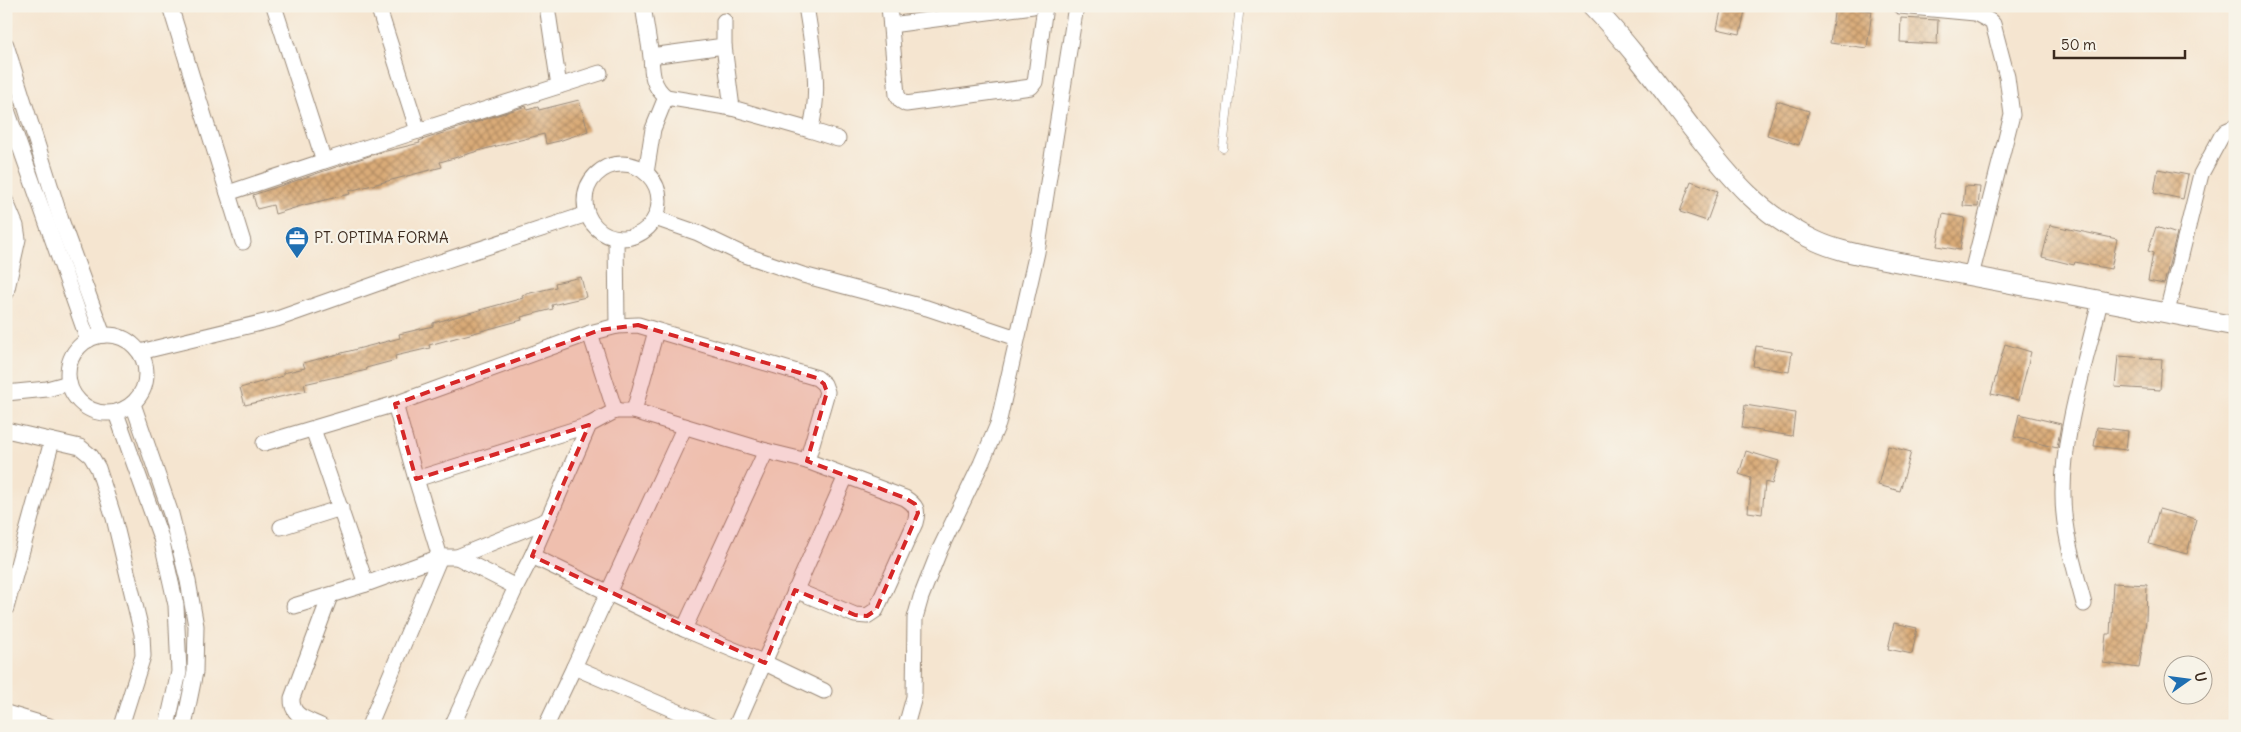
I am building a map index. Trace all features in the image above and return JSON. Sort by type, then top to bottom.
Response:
[{"type":"street","points":[[170,6],[243,242]]},
{"type":"street","points":[[274,6],[324,161]]},
{"type":"street","points":[[378,6],[418,131]]},
{"type":"street","points":[[547,6],[558,86]]},
{"type":"street","points":[[643,6],[653,80],[659,91],[666,97],[732,108],[838,139]]},
{"type":"street","points":[[806,6],[816,99],[810,130]]},
{"type":"street","points":[[888,6],[897,104],[1031,86],[1035,82],[1036,77],[1045,6]]},
{"type":"street","points":[[891,25],[1033,6]]},
{"type":"street","points":[[906,726],[914,697],[915,618],[921,597],[940,549],[998,424],[1037,252],[1076,6]]},
{"type":"street","points":[[1592,6],[1624,41],[1745,193],[1779,220],[1818,242],[1833,248],[1871,257],[2235,326]]},
{"type":"street","points":[[1900,6],[1981,15],[1993,24],[2000,45],[2011,97],[2012,115],[1971,276]]},
{"type":"street","points":[[724,21],[724,46],[732,108]]},
{"type":"street","points":[[6,45],[61,220],[103,335]]},
{"type":"street","points":[[651,56],[724,46]]},
{"type":"street","points":[[228,193],[600,72]]},
{"type":"street","points":[[646,173],[653,129],[666,97]]},
{"type":"street","points":[[6,107],[88,340]]},
{"type":"street","points":[[2168,312],[2201,174],[2221,138],[2226,132],[2235,127]]},
{"type":"street","points":[[626,164],[637,167],[652,179],[659,195],[660,204],[656,218],[647,230],[627,238],[616,238],[598,229],[588,214],[586,194],[589,184],[605,168],[626,164]]},
{"type":"street","points":[[6,202],[16,226],[18,240],[6,292]]},
{"type":"street","points":[[140,352],[278,318],[407,273],[588,214]]},
{"type":"street","points":[[656,218],[698,233],[742,254],[803,275],[928,308],[1017,338]]},
{"type":"street","points":[[616,238],[618,326]]},
{"type":"street","points":[[2084,604],[2064,515],[2064,472],[2069,433],[2100,301]]},
{"type":"street","points":[[264,443],[395,404],[590,333],[618,326],[638,325],[817,378],[824,384],[827,392],[807,461]]},
{"type":"street","points":[[634,411],[656,331]]},
{"type":"street","points":[[590,333],[615,411]]},
{"type":"street","points":[[103,335],[124,339],[140,352],[145,365],[146,380],[142,393],[133,404],[116,413],[104,414],[81,404],[73,394],[68,370],[78,348],[88,340],[103,335]]},
{"type":"street","points":[[6,393],[47,388],[69,382]]},
{"type":"street","points":[[133,404],[171,514],[188,581],[196,626],[195,672],[184,726]]},
{"type":"street","points":[[370,726],[440,557],[395,404]]},
{"type":"street","points":[[416,479],[589,426],[615,411],[634,411],[766,451],[807,461],[905,498],[915,504],[918,512],[876,610],[867,616],[855,615],[795,590]]},
{"type":"street","points":[[116,413],[161,538],[176,604],[179,672],[167,726]]},
{"type":"street","points":[[452,726],[532,556],[589,426]]},
{"type":"street","points":[[546,726],[684,426]]},
{"type":"street","points":[[313,429],[366,584]]},
{"type":"street","points":[[6,430],[80,447],[91,456],[98,468],[131,582],[142,634],[143,656],[121,726]]},
{"type":"street","points":[[6,608],[52,441]]},
{"type":"street","points":[[684,629],[766,451]]},
{"type":"street","points":[[736,726],[846,476]]},
{"type":"street","points":[[281,527],[341,508]]},
{"type":"street","points":[[294,606],[366,584],[440,557],[457,556],[546,521]]},
{"type":"street","points":[[457,556],[516,587]]},
{"type":"street","points":[[532,556],[684,629],[765,663],[824,691]]},
{"type":"street","points":[[321,726],[293,711],[292,705],[330,596]]},
{"type":"street","points":[[574,667],[711,726]]},
{"type":"street","points":[[6,713],[49,726]]},
{"type":"lane","points":[[1223,148],[1240,6]]},
{"type":"highlighted area","points":[[638,325],[817,378],[824,384],[827,392],[807,461],[905,498],[915,504],[918,513],[876,610],[867,616],[855,615],[795,590],[765,663],[532,556],[589,425],[416,479],[395,404],[600,330]]},
{"type":"building","points":[[1722,6],[1746,6],[1740,34],[1717,29]]},
{"type":"building","points":[[1835,6],[1872,11],[1867,48],[1830,43]]},
{"type":"building","points":[[1901,18],[1938,20],[1937,44],[1900,42]]},
{"type":"building","points":[[579,100],[588,131],[559,141],[546,144],[544,134],[440,162],[442,167],[349,191],[350,194],[275,214],[273,205],[257,209],[253,195],[378,153],[420,143],[419,141],[526,106],[527,110],[538,107],[539,110]]},
{"type":"building","points":[[1777,101],[1809,111],[1799,145],[1767,135]]},
{"type":"building","points":[[2158,169],[2188,175],[2183,199],[2154,193]]},
{"type":"building","points":[[1691,181],[1718,191],[1707,221],[1680,212]]},
{"type":"building","points":[[1965,186],[1980,187],[1978,207],[1963,206]]},
{"type":"building","points":[[1943,214],[1965,218],[1960,250],[1937,246]]},
{"type":"building","points":[[2050,225],[2117,239],[2111,269],[2075,262],[2074,265],[2042,257]]},
{"type":"building","points":[[2156,227],[2177,234],[2164,284],[2148,281],[2153,253],[2148,251]]},
{"type":"building","points":[[581,277],[586,297],[552,305],[553,309],[521,317],[522,320],[429,345],[430,348],[395,356],[396,360],[366,368],[367,370],[304,384],[306,391],[245,405],[240,388],[283,376],[283,373],[305,368],[303,363],[400,338],[399,334],[433,326],[433,323],[523,298],[522,295],[556,287],[555,283]]},
{"type":"building","points":[[2005,344],[2031,352],[2019,400],[1991,394]]},
{"type":"building","points":[[1756,346],[1792,352],[1789,372],[1753,366]]},
{"type":"building","points":[[2118,356],[2162,359],[2160,390],[2115,387]]},
{"type":"building","points":[[1745,405],[1795,413],[1792,436],[1742,428]]},
{"type":"building","points":[[2019,414],[2061,424],[2057,448],[2014,437]]},
{"type":"building","points":[[2097,427],[2128,431],[2126,450],[2094,446]]},
{"type":"building","points":[[1888,446],[1911,452],[1900,491],[1878,485]]},
{"type":"building","points":[[1746,451],[1779,461],[1772,484],[1765,482],[1762,514],[1748,512],[1751,478],[1739,474]]},
{"type":"building","points":[[2159,509],[2196,519],[2187,554],[2149,544]]},
{"type":"building","points":[[2113,583],[2147,585],[2146,621],[2139,668],[2103,663],[2106,634],[2110,634]]},
{"type":"building","points":[[1894,623],[1917,628],[1912,654],[1888,649]]},
{"type":"place","name":"PT. OPTIMA FORMA","points":[[297,259]]}]
